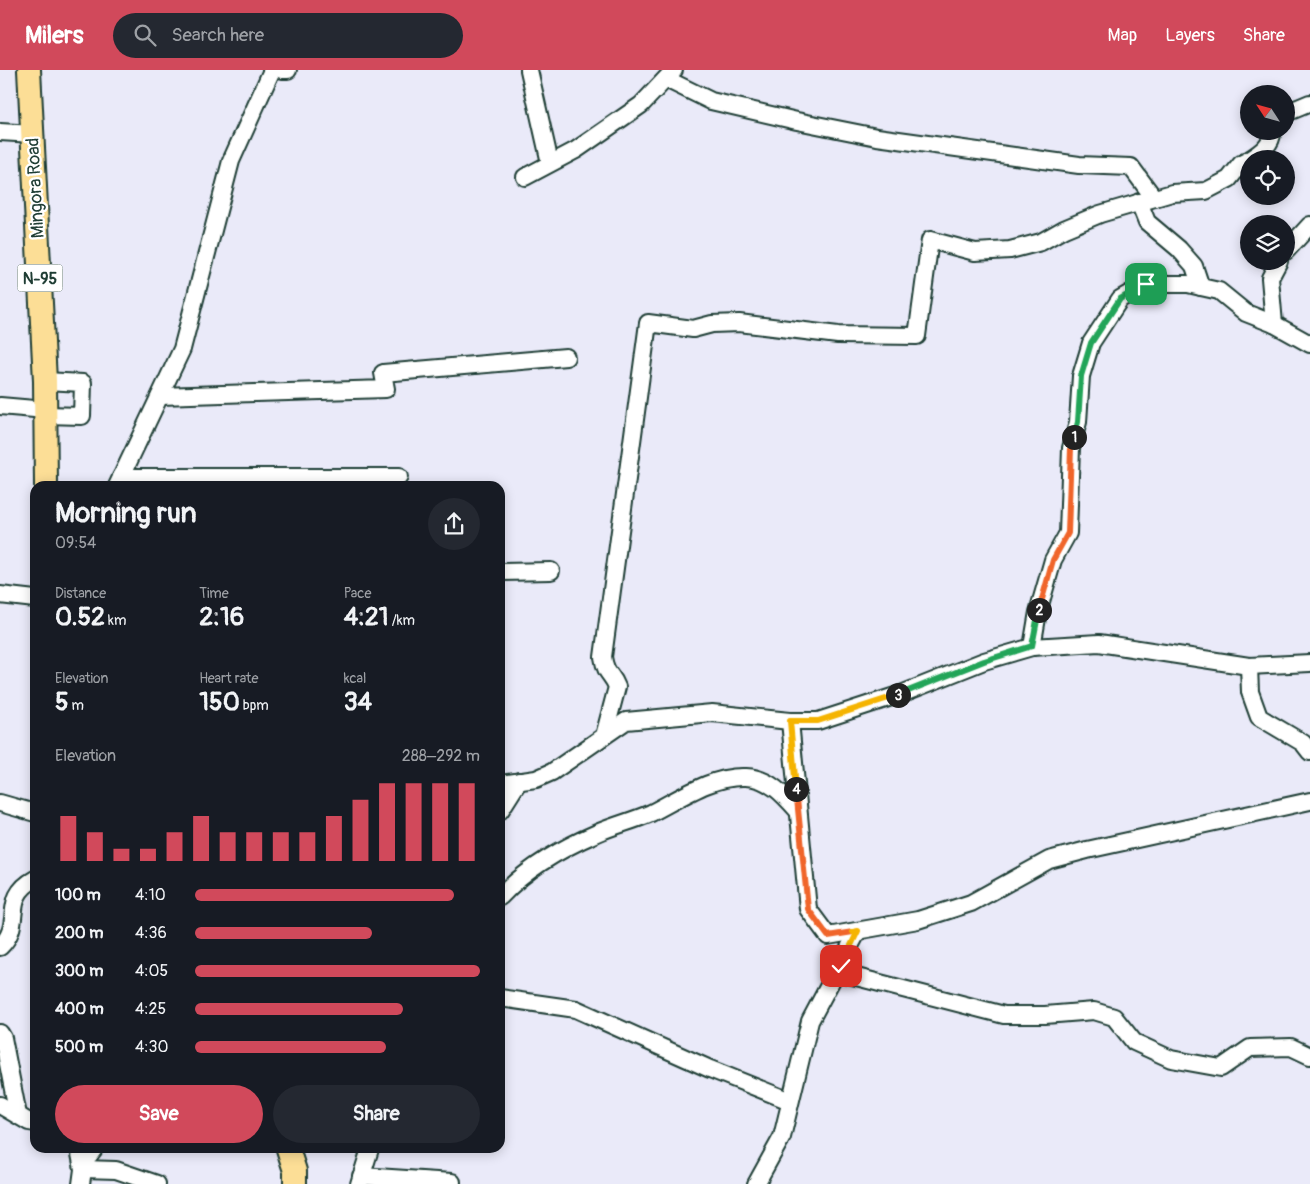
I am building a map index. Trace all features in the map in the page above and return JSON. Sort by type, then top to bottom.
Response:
[{"type":"highway","name":"Mingora Road","points":[[30,70],[45,381],[46,481]]},
{"type":"highway","points":[[289,1153],[295,1171],[295,1184]]},
{"type":"street","points":[[119,481],[182,349],[231,161],[272,70]]},
{"type":"street","points":[[282,70],[288,70]]},
{"type":"street","points":[[530,70],[550,163]]},
{"type":"street","points":[[524,177],[576,150],[641,105],[670,74],[711,101],[877,137],[1069,164],[1131,167],[1146,200],[1147,222],[1179,249],[1194,266],[1201,286]]},
{"type":"street","points":[[1295,109],[1310,103]]},
{"type":"street","points":[[0,132],[33,134]]},
{"type":"street","points":[[604,736],[617,687],[615,680],[605,672],[603,657],[648,323],[693,330],[712,324],[739,323],[838,336],[917,336],[930,240],[975,252],[1010,250],[1041,242],[1064,229],[1100,214],[1146,200],[1172,193],[1206,191],[1229,179],[1240,165]]},
{"type":"street","points":[[1295,241],[1310,225]]},
{"type":"street","points":[[1274,270],[1270,278],[1274,324]]},
{"type":"street","points":[[1032,646],[1038,612],[1053,560],[1068,533],[1071,448],[1078,422],[1081,376],[1091,343],[1120,299],[1146,284],[1188,284],[1201,286],[1219,291],[1246,313],[1274,324],[1310,344]]},
{"type":"street","points":[[160,396],[386,389],[383,373],[566,357]]},
{"type":"street","points":[[0,406],[82,416],[83,383],[45,381]]},
{"type":"street","points":[[175,481],[399,477]]},
{"type":"street","points":[[505,572],[552,571]]},
{"type":"street","points":[[0,595],[30,598]]},
{"type":"street","points":[[505,783],[536,779],[552,772],[626,721],[712,713],[790,721],[818,721],[901,694],[984,661],[1032,646],[1099,643],[1249,666],[1310,663]]},
{"type":"street","points":[[1249,666],[1250,692],[1259,716],[1303,743],[1310,752]]},
{"type":"street","points":[[790,721],[808,909],[828,936],[918,920],[971,903],[1049,860],[1310,801]]},
{"type":"street","points":[[505,891],[517,878],[570,846],[598,832],[638,818],[717,781],[747,777],[777,788],[798,811]]},
{"type":"street","points":[[505,803],[519,781]]},
{"type":"street","points":[[0,803],[30,812]]},
{"type":"street","points":[[0,947],[5,942],[11,928],[13,898],[22,885],[30,881]]},
{"type":"street","points":[[756,1184],[782,1136],[810,1021],[858,931]]},
{"type":"street","points":[[837,972],[1004,1014],[1045,1015],[1094,1011],[1114,1017],[1134,1042],[1172,1059],[1221,1068],[1250,1048],[1290,1047],[1310,1056]]},
{"type":"street","points":[[505,999],[576,1009],[710,1069],[790,1101]]},
{"type":"street","points":[[1,1037],[18,1115]]},
{"type":"street","points":[[0,1105],[30,1122]]},
{"type":"street","points":[[79,1153],[82,1176]]},
{"type":"street","points":[[82,1176],[84,1162],[91,1153]]},
{"type":"street","points":[[369,1153],[360,1180],[452,1182]]},
{"type":"street","points":[[82,1176],[116,1170],[156,1184]]},
{"type":"route","points":[[841,966],[858,931],[828,936],[808,909],[799,831],[790,721],[818,721],[901,694],[984,661],[1032,646],[1038,612],[1053,560],[1068,533],[1071,448],[1078,422],[1081,376],[1091,343],[1120,299],[1146,284]]}]
